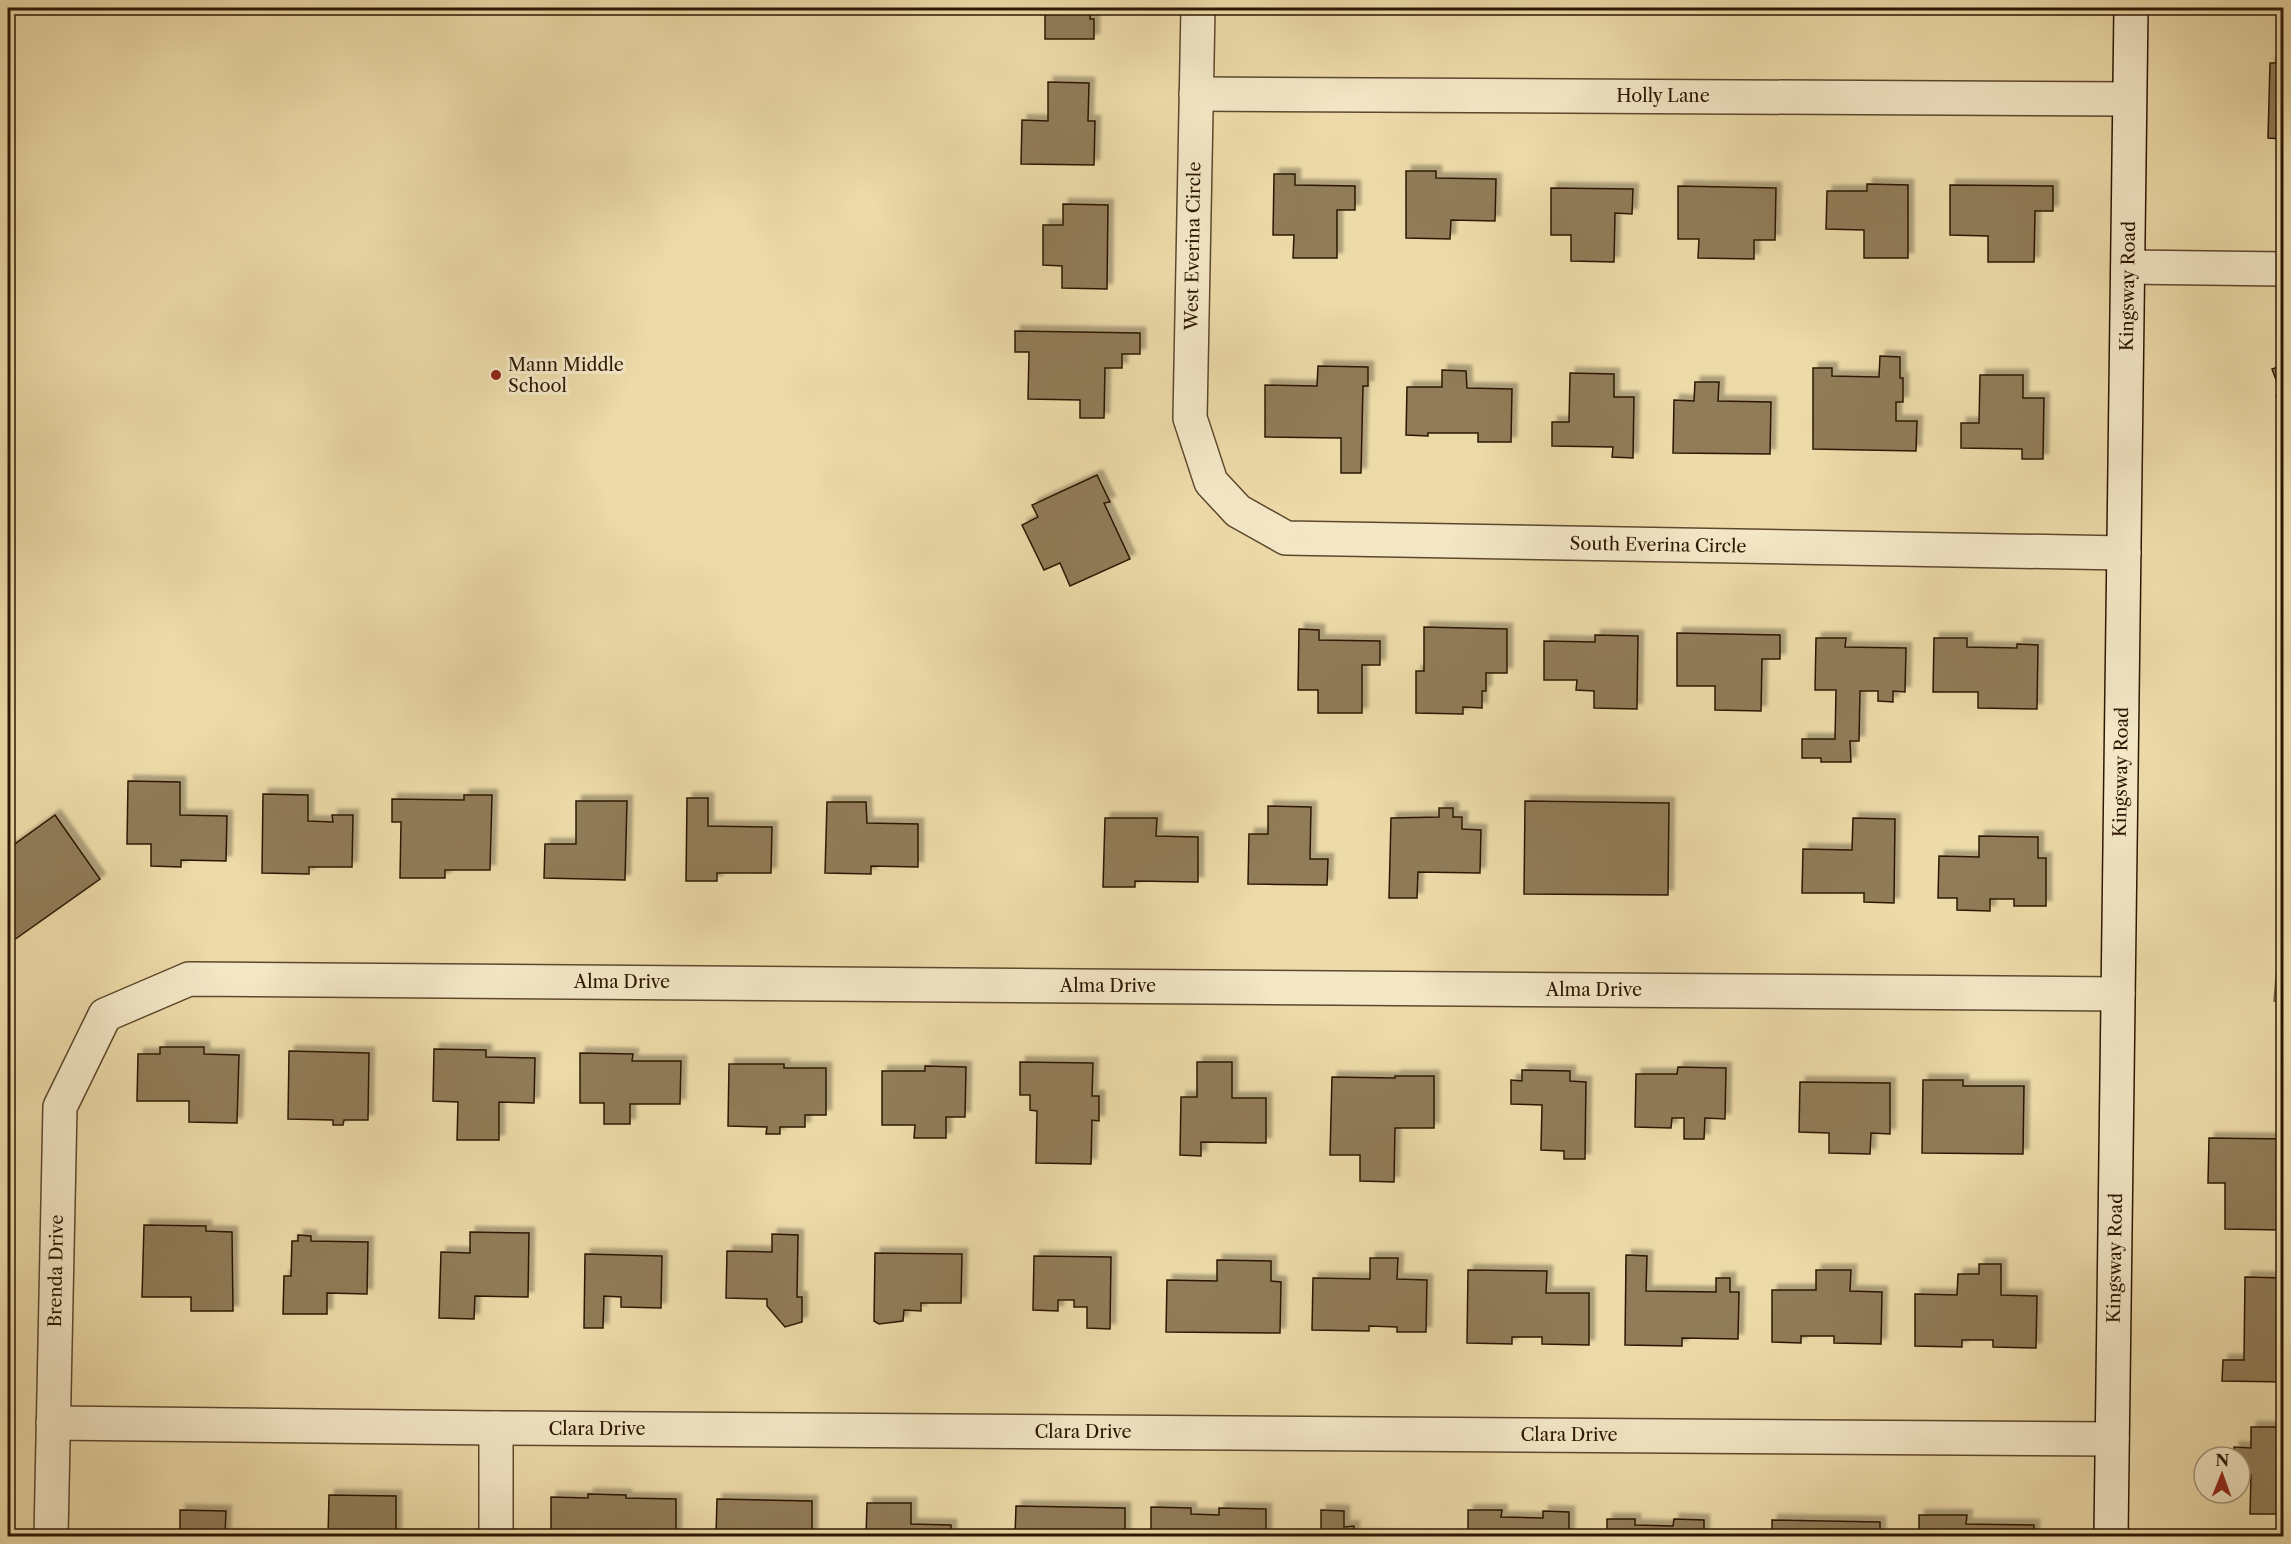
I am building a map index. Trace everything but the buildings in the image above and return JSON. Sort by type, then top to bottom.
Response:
[{"type":"street","name":"West Everina Circle","points":[[1198,8],[1190,418],[1211,482]]},
{"type":"street","name":"Kingsway Road","points":[[2111,1536],[2131,8]]},
{"type":"street","name":"Holly Lane","points":[[1196,94],[2129,99]]},
{"type":"street","points":[[2128,267],[2283,269]]},
{"type":"street","name":"South Everina Circle","points":[[1211,482],[1238,511],[1286,538],[2124,553]]},
{"type":"street","name":"Alma Drive","points":[[105,1015],[189,979],[2118,994]]},
{"type":"street","name":"Brenda Drive","points":[[51,1536],[60,1107],[105,1015]]},
{"type":"street","name":"Clara Drive","points":[[53,1423],[2112,1439]]},
{"type":"street","points":[[496,1428],[496,1536]]},
{"type":"shaded area","points":[[2284,894],[2283,1002],[2274,1001]]},
{"type":"place","name":"Mann Middle School","points":[[496,375]]}]
